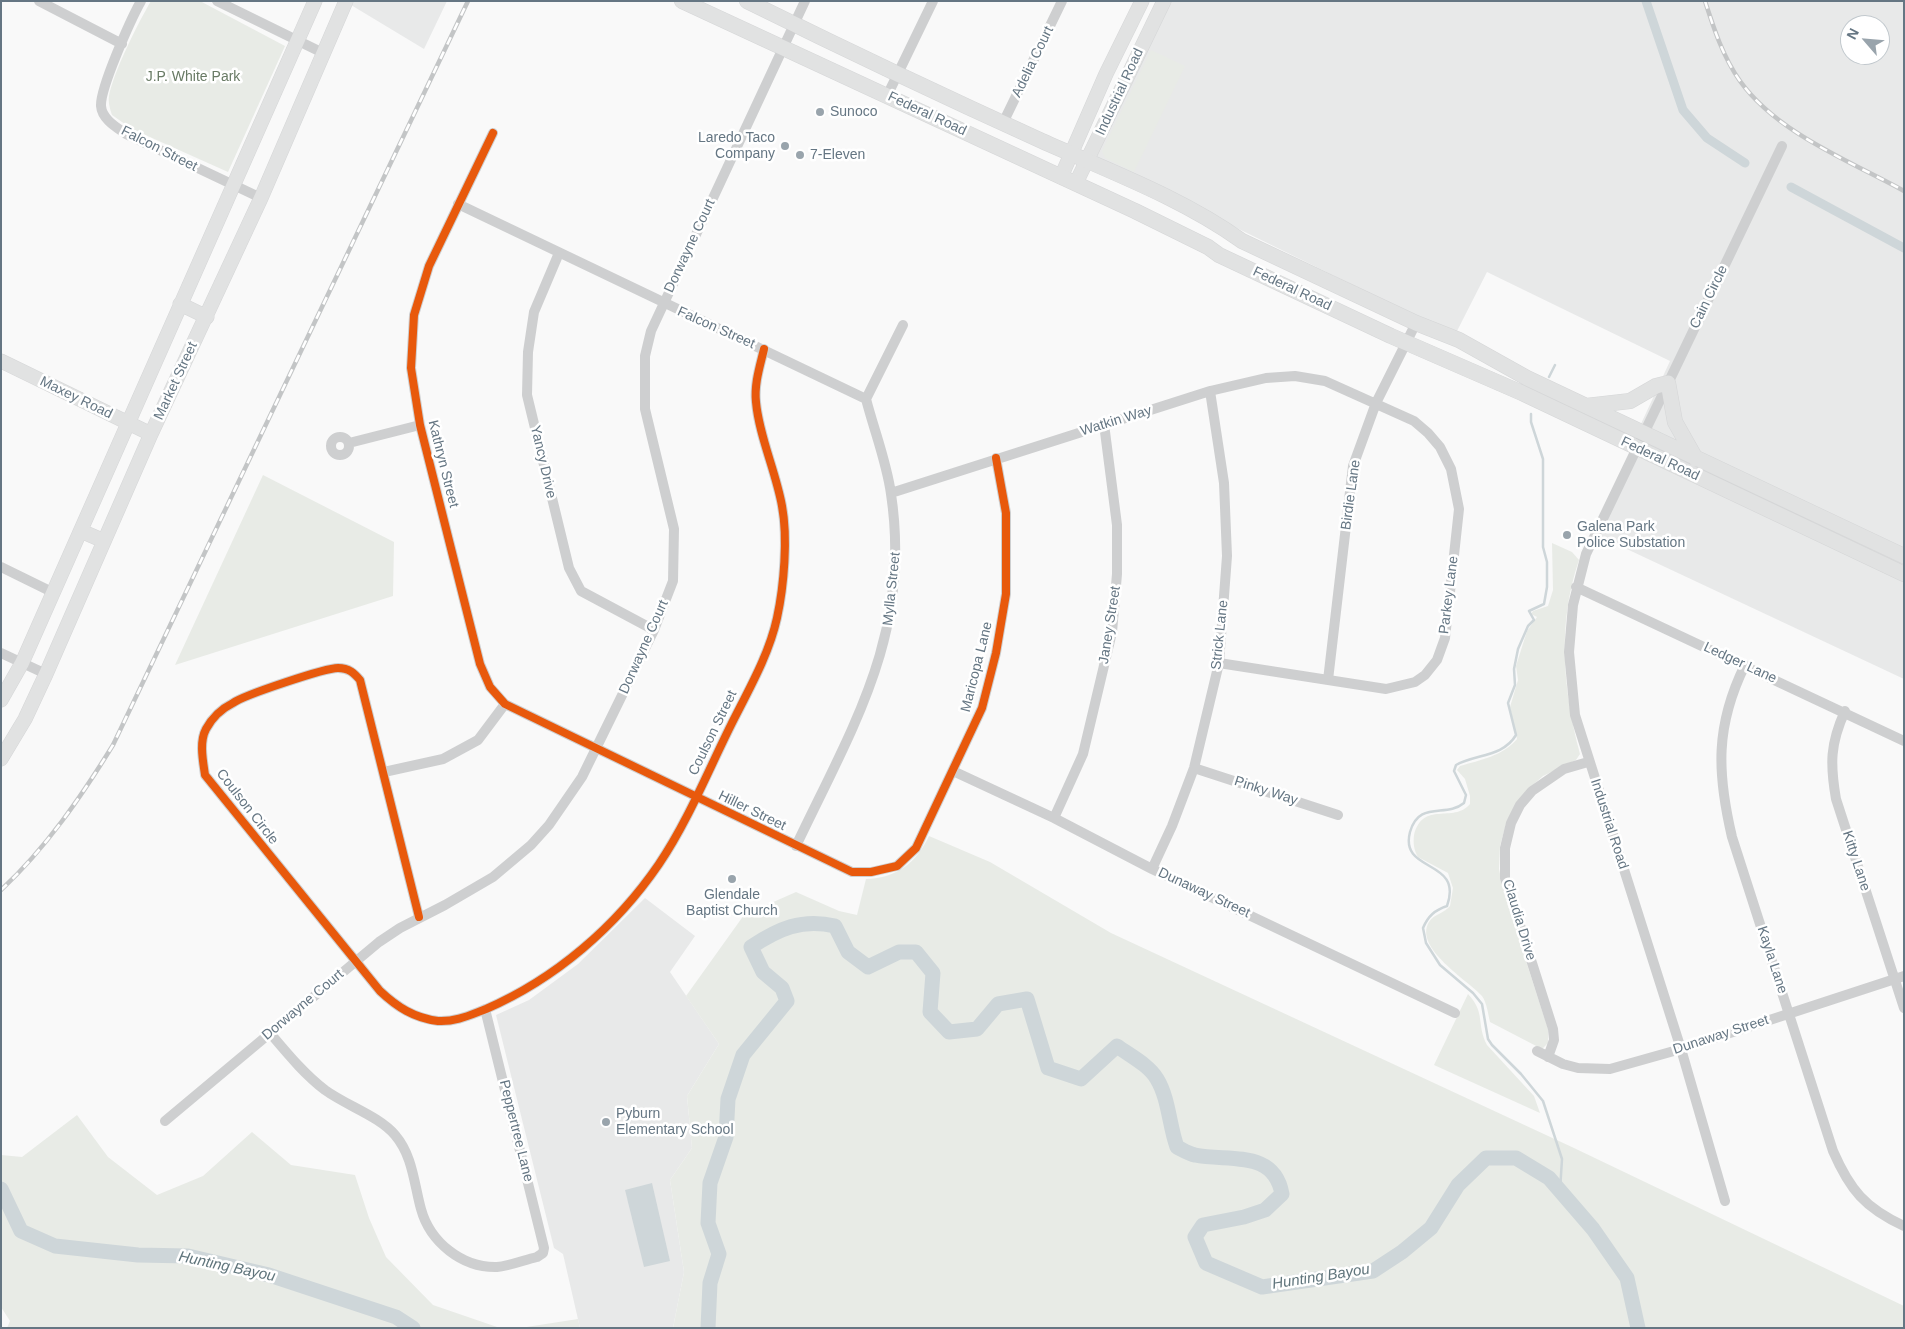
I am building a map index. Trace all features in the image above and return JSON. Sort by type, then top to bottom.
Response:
[{"type":"main road","name":"Market Street","points":[[1,700],[22,663],[315,1]]},
{"type":"main road","name":"Market Street","points":[[1,759],[46,674],[151,434],[261,198],[346,1]]},
{"type":"main road","name":"Federal Road","points":[[682,1],[783,46],[1076,183],[1244,266],[1406,342],[1522,393],[1904,574]]},
{"type":"main road","name":"Federal Road","points":[[746,1],[793,26],[1217,223],[1254,246],[1416,323],[1459,340],[1527,378],[1904,556]]},
{"type":"main road","name":"Industrial Road","points":[[1076,183],[1164,1]]},
{"type":"main road","name":"Industrial Road","points":[[1061,176],[1139,6]]},
{"type":"main road","points":[[1139,6],[1154,21]]},
{"type":"main road","points":[[1244,266],[1254,246]]},
{"type":"main road","points":[[180,304],[207,317]]},
{"type":"main road","name":"Maxey Road","points":[[1,361],[151,434]]},
{"type":"main road","points":[[1586,406],[1630,401],[1656,386],[1668,383],[1675,422],[1696,459]]},
{"type":"main road","points":[[1757,504],[1764,490]]},
{"type":"main road","points":[[81,531],[104,541]]},
{"type":"street","points":[[39,1],[122,44]]},
{"type":"street","name":"Falcon Street","points":[[141,1],[102,95],[103,112],[108,120],[126,134],[261,198]]},
{"type":"street","points":[[217,1],[323,53]]},
{"type":"street","name":"Dorwayne Court","points":[[165,1121],[356,961],[400,928],[493,877],[531,845],[568,799],[596,750],[654,630],[673,581],[674,529],[645,410],[645,356],[651,331],[805,1]]},
{"type":"street","points":[[887,96],[933,1]]},
{"type":"street","name":"Adelia Court","points":[[1003,123],[1062,1]]},
{"type":"street","name":"Kathryn Street","points":[[493,132],[429,266],[414,315],[411,368],[420,425],[480,664],[490,686],[505,704],[596,750]]},
{"type":"street","name":"Cain Circle","points":[[1637,448],[1782,146]]},
{"type":"street","name":"Falcon Street","points":[[458,204],[662,304],[764,349],[866,399]]},
{"type":"street","name":"Yancy Drive","points":[[559,253],[534,312],[528,352],[527,395],[569,568],[581,591],[654,630]]},
{"type":"street","name":"Birdie Lane","points":[[1328,680],[1354,466],[1376,403],[1416,323]]},
{"type":"street","points":[[866,399],[904,325]]},
{"type":"street","name":"Coulson Street","points":[[356,961],[380,991],[407,1012],[440,1021],[459,1020],[531,985],[566,962],[602,931],[625,907],[659,864],[696,797],[762,661],[777,621],[784,581],[783,508],[756,402],[757,378],[764,349]]},
{"type":"street","name":"Watkin Way","points":[[891,493],[1210,391],[1266,378],[1296,376],[1325,381],[1344,388]]},
{"type":"street","name":"Parkey Lane","points":[[1219,662],[1386,689],[1415,682],[1425,675],[1437,660],[1445,638],[1459,510],[1451,470],[1440,447],[1414,421],[1344,388]]},
{"type":"street","name":"Strick Lane","points":[[1152,869],[1172,826],[1194,768],[1219,662],[1227,556],[1224,482],[1210,391]]},
{"type":"street","name":"Mylla Street","points":[[796,846],[866,698],[888,627],[896,561],[891,493],[866,399]]},
{"type":"street","name":"Janey Street","points":[[1054,818],[1082,754],[1112,632],[1118,574],[1117,525],[1104,424]]},
{"type":"street","points":[[349,444],[420,425]]},
{"type":"street","name":"Industrial Road","points":[[1637,448],[1586,554],[1576,587],[1569,652],[1571,689],[1575,715],[1588,762],[1681,1049],[1725,1202]]},
{"type":"street","name":"Maricopa Lane","points":[[901,862],[916,848],[982,708],[996,653],[1006,594],[1006,513],[996,458]]},
{"type":"street","points":[[1,567],[52,592]]},
{"type":"street","name":"Ledger Lane","points":[[1576,587],[1904,740]]},
{"type":"street","points":[[1,653],[46,674]]},
{"type":"street","name":"Kayla Lane","points":[[1745,665],[1730,702],[1719,754],[1723,798],[1732,837],[1832,1152],[1845,1178],[1863,1200],[1875,1210],[1904,1226]]},
{"type":"street","name":"Coulson Circle","points":[[356,961],[205,775],[202,753],[205,731],[218,712],[235,701],[314,674],[338,668],[352,670],[360,680],[419,917]]},
{"type":"street","points":[[384,772],[443,759],[478,740],[505,704]]},
{"type":"street","name":"Kitty Lane","points":[[1845,711],[1832,747],[1833,782],[1836,799],[1899,978],[1904,1008]]},
{"type":"street","name":"Hiller Street","points":[[596,750],[852,872],[871,872],[896,866],[901,862]]},
{"type":"street","name":"Claudia Drive","points":[[1548,1057],[1554,1040],[1553,1029],[1506,878],[1505,848],[1511,823],[1520,805],[1532,791],[1564,768],[1588,762]]},
{"type":"street","name":"Pinky Way","points":[[1194,768],[1338,815]]},
{"type":"street","name":"Dunaway Street","points":[[953,771],[1054,818],[1152,869],[1455,1013]]},
{"type":"street","name":"Dunaway Street","points":[[1538,1052],[1563,1064],[1594,1070],[1610,1069],[1681,1049],[1899,978]]},
{"type":"street","name":"Peppertree Lane","points":[[270,1033],[314,1080],[349,1106],[386,1125],[396,1136],[410,1161],[425,1222],[446,1250],[459,1258],[485,1266],[499,1267],[537,1257],[543,1253],[544,1248],[485,1009]]},
{"type":"shaded area","points":[[352,1],[447,1],[424,49],[351,5]]},
{"type":"shaded area","points":[[1169,1],[1904,1],[1904,679],[1599,536],[1650,431],[1640,426],[1670,361],[1487,272],[1455,335],[1094,158]]},
{"type":"shaded area","name":"Pyburn Elementary School","points":[[645,898],[695,936],[670,972],[719,1044],[687,1096],[692,1148],[670,1180],[684,1272],[673,1328],[580,1328],[563,1254],[554,1248],[496,1015],[529,1000],[578,964]]},
{"type":"shaded area","points":[[652,1183],[670,1261],[644,1267],[625,1190]]},
{"type":"green space","name":"J.P. White Park","points":[[151,1],[200,1],[285,46],[228,172],[132,129],[112,115],[109,101],[111,86],[127,47]]},
{"type":"green space","points":[[1151,50],[1185,66],[1134,172],[1105,158],[1102,151]]},
{"type":"green space","points":[[263,475],[394,542],[393,596],[175,665]]},
{"type":"green space","points":[[1552,543],[1572,552],[1579,560],[1567,608],[1565,657],[1566,681],[1580,754],[1576,760],[1543,776],[1526,791],[1507,820],[1500,846],[1499,869],[1504,893],[1548,1029],[1548,1043],[1542,1049],[1490,1022],[1482,996],[1435,953],[1426,932],[1429,922],[1450,906],[1453,888],[1448,873],[1418,857],[1415,849],[1414,835],[1418,824],[1424,818],[1431,815],[1463,810],[1470,804],[1470,796],[1465,779],[1457,770],[1460,766],[1505,750],[1517,739],[1510,707],[1518,680],[1516,666],[1527,631],[1537,617],[1531,614],[1533,611],[1548,606],[1553,590]]},
{"type":"green space","points":[[929,836],[990,862],[1111,933],[1574,1148],[1904,1306],[1904,1328],[673,1328],[684,1272],[670,1180],[692,1148],[687,1096],[719,1044],[686,996],[744,915],[796,892],[839,911],[857,915],[866,879],[887,876],[904,867],[918,854]]},
{"type":"green space","points":[[1468,994],[1477,1007],[1487,1045],[1534,1096],[1540,1113],[1434,1065]]},
{"type":"green space","points":[[77,1115],[108,1157],[157,1195],[203,1176],[252,1132],[291,1165],[355,1175],[369,1218],[386,1257],[433,1305],[500,1328],[7,1328],[10,1321],[1,1307],[1,1155],[22,1157]]},
{"type":"green space","points":[[578,1319],[580,1328],[520,1328]]},
{"type":"waterway","points":[[1646,1],[1683,110],[1707,138],[1745,163]]},
{"type":"waterway","points":[[1791,187],[1904,248]]},
{"type":"waterway","points":[[1549,377],[1555,365]]},
{"type":"waterway","points":[[1531,414],[1531,422],[1543,459],[1543,547],[1547,562],[1547,587],[1544,604],[1529,611],[1534,620],[1528,626],[1518,649],[1514,669],[1515,685],[1508,703],[1516,735],[1511,742],[1497,751],[1456,765],[1454,771],[1466,795],[1464,803],[1457,807],[1434,811],[1420,816],[1414,822],[1410,832],[1409,845],[1414,855],[1447,880],[1450,891],[1447,906],[1432,914],[1423,928],[1426,943],[1440,965],[1473,993],[1482,1004],[1488,1039],[1543,1101],[1562,1159],[1560,1191]]},
{"type":"waterway","name":"Hunting Bayou","points":[[708,1328],[710,1283],[719,1254],[708,1223],[710,1183],[726,1137],[728,1099],[743,1055],[787,1001],[782,988],[763,972],[751,947],[781,930],[812,923],[835,926],[848,952],[868,967],[899,952],[916,952],[933,973],[930,1012],[949,1032],[977,1029],[998,1004],[1027,999],[1048,1068],[1081,1079],[1117,1046],[1144,1065],[1157,1079],[1164,1095],[1177,1147],[1195,1155],[1248,1160],[1270,1170],[1277,1180],[1282,1194],[1265,1210],[1244,1217],[1203,1225],[1195,1237],[1206,1263],[1262,1287],[1373,1271],[1402,1252],[1431,1228],[1458,1185],[1486,1158],[1516,1158],[1549,1178],[1593,1229],[1627,1278],[1638,1328]]},
{"type":"waterway","name":"Hunting Bayou","points":[[1,1189],[21,1231],[55,1246],[138,1255],[188,1256],[269,1275],[396,1317],[413,1328]]},
{"type":"railway","points":[[1,890],[33,857],[62,821],[113,745],[468,1]]},
{"type":"railway","points":[[1705,1],[1724,53],[1740,81],[1755,99],[1794,131],[1838,157],[1904,191]]},
{"type":"cycle path","points":[[493,133],[429,266],[414,315],[411,368],[420,425],[480,664],[490,687],[505,704],[852,872],[871,872],[897,866],[916,848],[982,708],[996,653],[1006,594],[1006,513],[996,458]]},
{"type":"cycle path","points":[[419,917],[360,680],[356,675],[351,671],[338,668],[285,682],[229,705],[217,714],[208,725],[202,746],[205,775],[380,991],[406,1011],[429,1020],[438,1021],[463,1018],[511,997],[560,967],[604,930],[624,909],[659,864],[688,813],[769,646],[782,592],[785,532],[782,506],[760,428],[756,402],[759,368],[764,349]]},
{"type":"place","name":"Sunoco","points":[[820,112]]},
{"type":"place","name":"Laredo Taco Company","points":[[785,146]]},
{"type":"place","name":"7-Eleven","points":[[800,155]]},
{"type":"place","name":"Galena Park Police Substation","points":[[1567,535]]},
{"type":"place","name":"Glendale Baptist Church","points":[[732,879]]},
{"type":"place","name":"Pyburn Elementary School","points":[[606,1122]]}]
